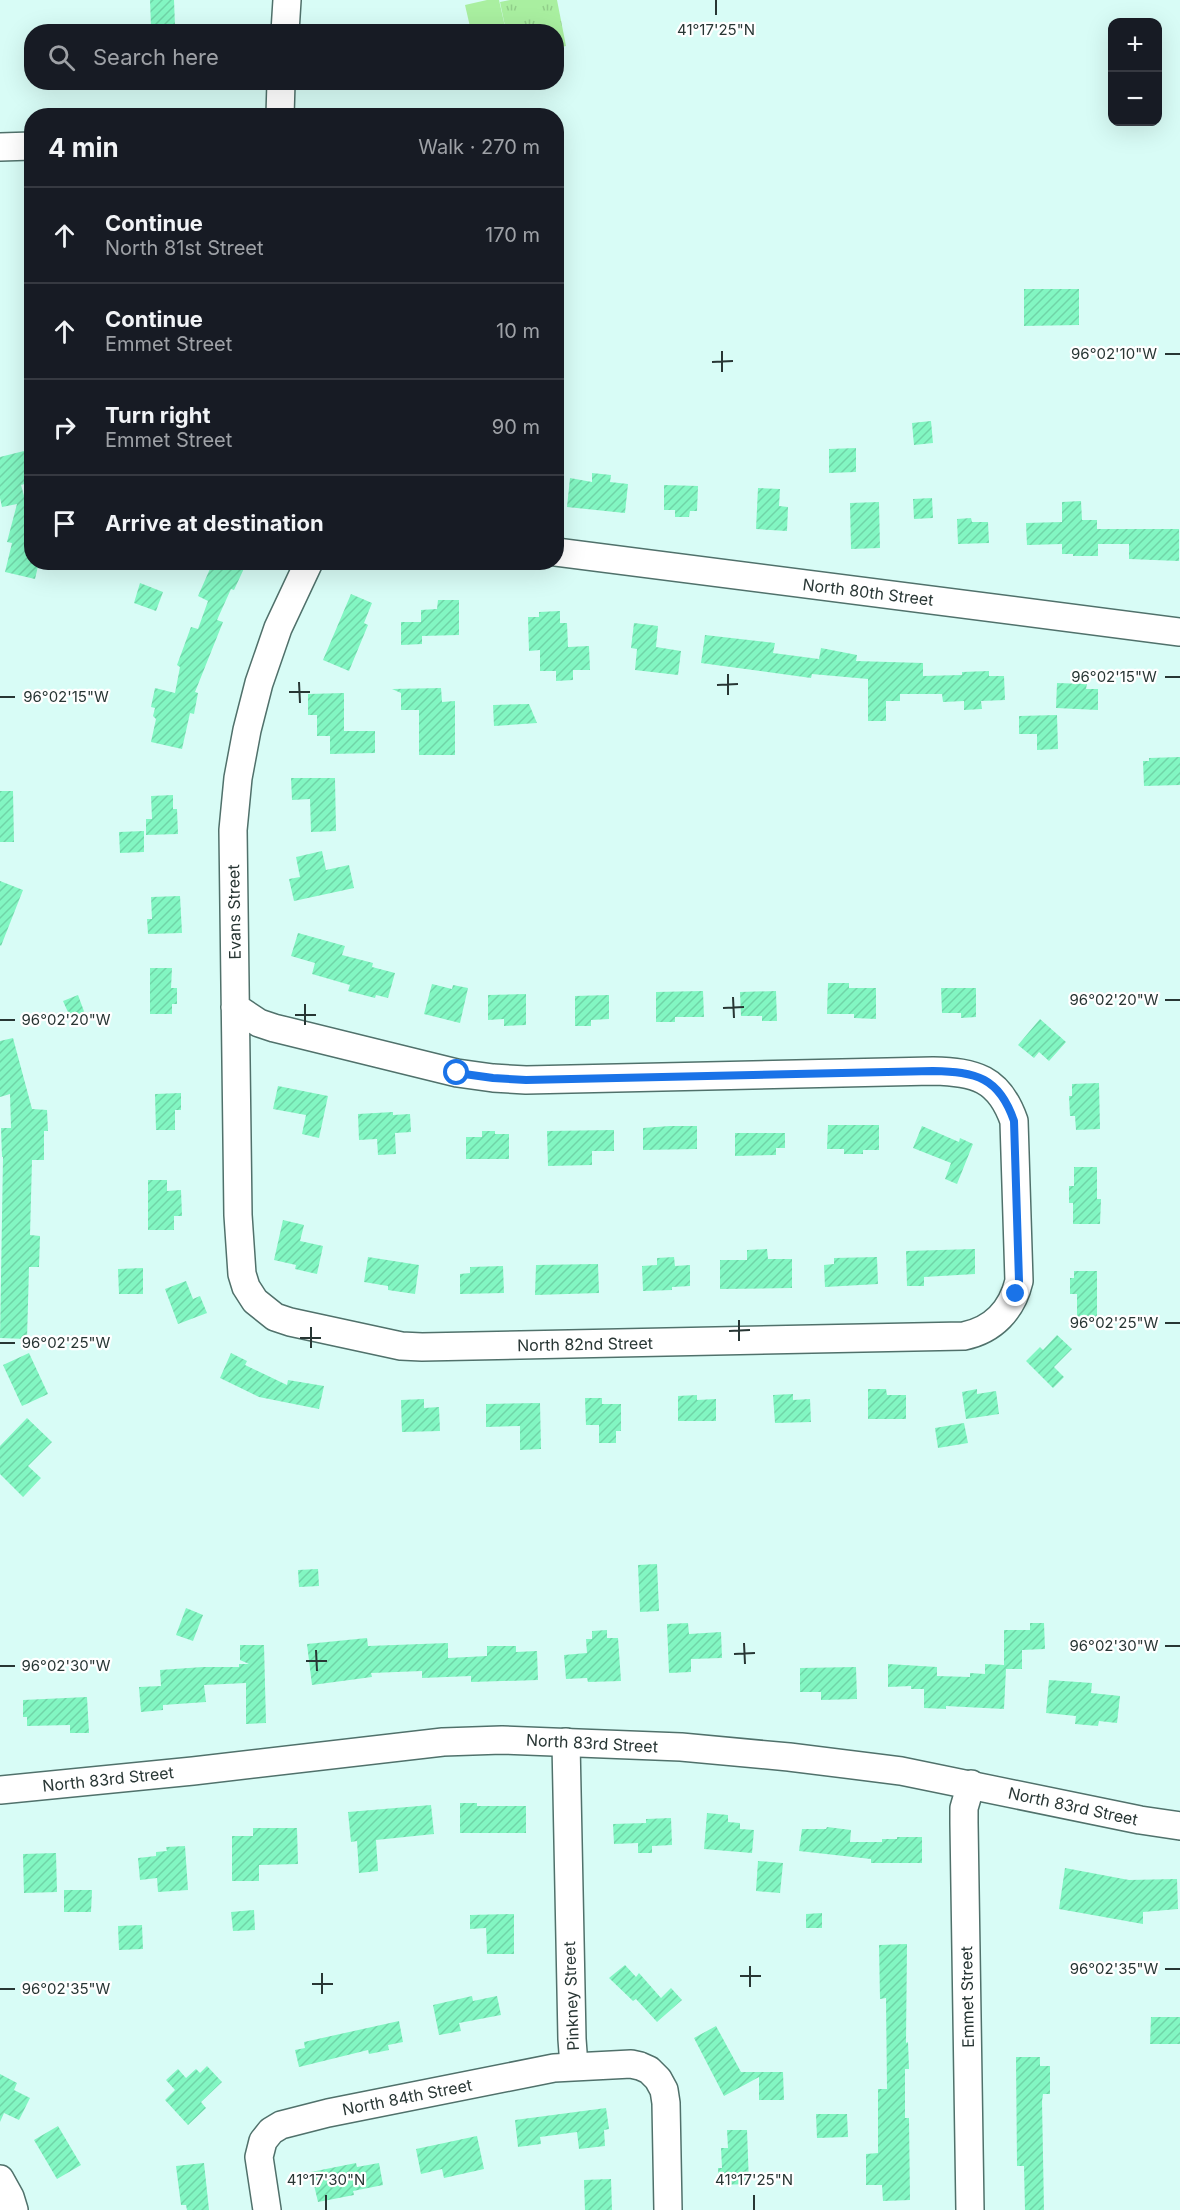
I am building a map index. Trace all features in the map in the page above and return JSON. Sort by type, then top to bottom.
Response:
[{"type":"street","points":[[286,24],[287,0]]},
{"type":"street","points":[[0,147],[24,146]]},
{"type":"street","name":"North 80th Street","points":[[564,553],[1180,632]]},
{"type":"street","name":"Evans Street","points":[[242,1274],[238,1215],[233,830],[246,730],[259,683],[278,628],[305,570]]},
{"type":"street","name":"North 82nd Street","points":[[235,1007],[259,1023],[274,1028],[457,1073],[493,1078],[526,1080],[960,1071],[985,1080],[997,1090],[1009,1106],[1016,1138],[1019,1281],[1016,1294],[1008,1309],[986,1329],[973,1334],[953,1337],[401,1346],[275,1317],[255,1300],[246,1287],[242,1274]]},
{"type":"street","name":"North 83rd Street","points":[[0,1790],[193,1771],[443,1742],[502,1740],[681,1747],[901,1771],[1140,1820],[1180,1826]]},
{"type":"street","name":"Pinkney Street","points":[[566,1742],[574,2066],[631,2064],[649,2070],[658,2079],[664,2090],[666,2103],[668,2210]]},
{"type":"street","name":"Emmet Street","points":[[970,2210],[964,1808],[971,1784]]},
{"type":"street","name":"North 84th Street","points":[[267,2210],[259,2157],[263,2141],[271,2131],[281,2125],[340,2110],[574,2066]]},
{"type":"street","points":[[0,2179],[14,2210]]},
{"type":"green space","points":[[499,0],[504,24],[469,24],[465,5]]},
{"type":"green space","points":[[557,0],[562,24],[505,24],[500,2]]},
{"type":"building","points":[[150,0],[174,0],[175,24],[151,24]]},
{"type":"building","points":[[1024,289],[1079,289],[1079,325],[1024,326]]},
{"type":"building","points":[[931,421],[933,443],[914,445],[912,423]]},
{"type":"building","points":[[856,448],[856,472],[829,473],[829,449]]},
{"type":"building","points":[[24,451],[24,484],[21,485],[24,496],[24,570],[37,570],[35,579],[5,572],[12,543],[7,542],[17,504],[2,507],[0,457]]},
{"type":"building","points":[[592,473],[611,475],[610,482],[628,484],[625,513],[567,507],[570,478],[592,482]]},
{"type":"building","points":[[664,485],[698,486],[697,511],[690,511],[689,517],[675,517],[675,510],[664,510]]},
{"type":"building","points":[[758,488],[780,489],[779,506],[788,507],[787,531],[756,529]]},
{"type":"building","points":[[932,498],[933,518],[914,519],[913,499]]},
{"type":"building","points":[[1081,501],[1082,520],[1097,520],[1097,529],[1179,529],[1179,561],[1129,559],[1129,544],[1098,544],[1098,556],[1062,554],[1062,544],[1027,545],[1026,523],[1062,522],[1062,502]]},
{"type":"building","points":[[879,502],[880,548],[851,549],[850,503]]},
{"type":"building","points":[[971,518],[972,522],[988,522],[989,543],[958,544],[957,519]]},
{"type":"building","points":[[209,570],[243,570],[234,590],[231,589],[217,620],[223,622],[195,692],[198,693],[194,714],[190,713],[182,749],[151,742],[156,719],[153,716],[155,708],[151,707],[155,688],[175,693],[180,667],[177,665],[191,627],[198,629],[208,601],[198,596]]},
{"type":"building","points":[[140,583],[163,592],[156,611],[134,603]]},
{"type":"building","points":[[351,594],[372,603],[364,623],[368,625],[349,671],[323,660]]},
{"type":"building","points":[[438,600],[459,600],[459,635],[422,636],[422,644],[401,645],[401,622],[421,622],[421,610],[437,609]]},
{"type":"building","points":[[560,611],[560,623],[567,623],[568,647],[589,646],[590,670],[573,670],[573,680],[556,681],[556,671],[540,671],[540,650],[529,651],[528,617],[539,617],[539,612]]},
{"type":"building","points":[[634,623],[658,626],[656,647],[681,651],[678,675],[635,670],[637,649],[631,648]]},
{"type":"building","points":[[705,635],[775,643],[773,653],[819,659],[821,648],[857,655],[856,661],[923,663],[923,676],[962,675],[962,672],[989,671],[989,676],[1004,676],[1005,700],[981,701],[982,709],[964,710],[964,701],[943,702],[942,694],[900,694],[900,701],[886,701],[886,721],[868,721],[868,679],[812,674],[811,678],[701,663]]},
{"type":"building","points":[[1057,683],[1087,684],[1086,689],[1098,689],[1098,710],[1056,708]]},
{"type":"building","points":[[441,688],[442,702],[455,701],[455,755],[419,755],[419,710],[401,710],[401,693],[392,689]]},
{"type":"building","points":[[344,693],[344,731],[375,731],[375,753],[330,754],[330,736],[317,736],[317,715],[308,715],[308,694]]},
{"type":"building","points":[[529,704],[537,723],[494,726],[493,705]]},
{"type":"building","points":[[1057,715],[1058,749],[1037,750],[1037,734],[1019,734],[1019,716]]},
{"type":"building","points":[[1180,757],[1180,785],[1144,786],[1143,761],[1149,761],[1149,758]]},
{"type":"building","points":[[291,778],[335,778],[336,831],[311,832],[310,799],[292,800]]},
{"type":"building","points":[[0,791],[13,791],[14,842],[0,842]]},
{"type":"building","points":[[173,795],[173,809],[177,809],[178,834],[146,835],[146,819],[152,819],[151,796]]},
{"type":"building","points":[[144,831],[144,852],[120,853],[119,832]]},
{"type":"building","points":[[322,851],[326,870],[349,865],[354,888],[294,901],[289,879],[300,877],[296,857]]},
{"type":"building","points":[[0,881],[23,890],[1,946],[0,945]]},
{"type":"building","points":[[180,896],[182,933],[148,934],[147,919],[152,919],[151,897]]},
{"type":"building","points":[[298,933],[345,946],[342,955],[373,963],[372,967],[395,973],[388,998],[376,995],[375,998],[348,991],[350,985],[312,974],[315,963],[291,956]]},
{"type":"building","points":[[150,968],[172,968],[171,988],[177,988],[177,1004],[172,1004],[172,1014],[150,1014]]},
{"type":"building","points":[[828,983],[849,983],[849,988],[876,988],[876,1019],[854,1018],[854,1014],[827,1014]]},
{"type":"building","points":[[432,984],[452,989],[453,985],[468,988],[460,1023],[424,1014]]},
{"type":"building","points":[[941,988],[976,988],[976,1017],[961,1018],[961,1013],[942,1013]]},
{"type":"building","points":[[703,991],[704,1017],[675,1017],[675,1022],[656,1022],[656,992]]},
{"type":"building","points":[[776,991],[777,1021],[762,1021],[762,1016],[741,1016],[740,992]]},
{"type":"building","points":[[526,994],[526,1025],[504,1026],[504,1019],[488,1020],[488,995]]},
{"type":"building","points":[[78,995],[85,1014],[71,1019],[63,1001]]},
{"type":"building","points":[[609,995],[609,1019],[591,1020],[591,1026],[575,1026],[575,996]]},
{"type":"building","points":[[1040,1019],[1066,1042],[1049,1061],[1039,1052],[1034,1058],[1018,1045]]},
{"type":"building","points":[[13,1038],[32,1109],[47,1110],[48,1131],[44,1131],[44,1160],[32,1160],[30,1235],[40,1236],[39,1267],[29,1267],[27,1339],[0,1338],[3,1157],[1,1128],[11,1128],[10,1094],[0,1097],[0,1041]]},
{"type":"building","points":[[1099,1083],[1100,1129],[1076,1130],[1075,1116],[1070,1116],[1069,1096],[1072,1096],[1072,1084]]},
{"type":"building","points":[[278,1086],[328,1096],[319,1138],[302,1134],[306,1115],[273,1109]]},
{"type":"building","points":[[181,1093],[181,1110],[175,1110],[175,1130],[156,1130],[155,1094]]},
{"type":"building","points":[[393,1112],[393,1115],[410,1114],[411,1132],[395,1133],[396,1154],[378,1155],[377,1139],[359,1140],[358,1114]]},
{"type":"building","points":[[828,1125],[879,1125],[879,1150],[863,1150],[863,1154],[844,1154],[844,1149],[827,1149]]},
{"type":"building","points":[[697,1126],[697,1149],[643,1150],[643,1128]]},
{"type":"building","points":[[922,1126],[959,1142],[960,1138],[973,1144],[957,1184],[945,1179],[951,1163],[913,1148]]},
{"type":"building","points":[[614,1130],[614,1151],[592,1151],[592,1165],[548,1166],[547,1131]]},
{"type":"building","points":[[482,1131],[509,1134],[509,1159],[466,1159],[466,1137],[482,1137]]},
{"type":"building","points":[[735,1133],[785,1133],[785,1148],[776,1148],[776,1155],[735,1156]]},
{"type":"building","points":[[1074,1167],[1097,1167],[1097,1199],[1101,1199],[1100,1224],[1073,1224],[1073,1203],[1069,1203],[1069,1186],[1074,1186]]},
{"type":"building","points":[[148,1180],[167,1180],[167,1191],[181,1190],[182,1216],[174,1216],[174,1230],[148,1230]]},
{"type":"building","points":[[283,1220],[304,1225],[300,1241],[323,1246],[317,1274],[295,1269],[296,1265],[274,1260]]},
{"type":"building","points":[[767,1249],[768,1259],[792,1259],[792,1288],[720,1289],[720,1260],[747,1260],[747,1250]]},
{"type":"building","points":[[975,1249],[975,1274],[924,1277],[924,1286],[907,1286],[906,1251]]},
{"type":"building","points":[[368,1257],[419,1265],[415,1294],[388,1290],[388,1286],[364,1282]]},
{"type":"building","points":[[674,1257],[675,1266],[690,1265],[690,1286],[672,1287],[672,1290],[643,1291],[642,1266],[657,1265],[657,1258]]},
{"type":"building","points":[[877,1257],[878,1284],[825,1287],[824,1265],[834,1264],[834,1258]]},
{"type":"building","points":[[598,1264],[599,1293],[535,1295],[536,1265]]},
{"type":"building","points":[[503,1266],[504,1293],[460,1294],[460,1274],[470,1273],[470,1267]]},
{"type":"building","points":[[143,1268],[143,1294],[119,1294],[118,1269]]},
{"type":"building","points":[[1074,1271],[1097,1271],[1097,1318],[1077,1319],[1077,1294],[1070,1294],[1070,1278],[1074,1278]]},
{"type":"building","points":[[186,1281],[193,1299],[200,1296],[207,1313],[178,1324],[165,1289]]},
{"type":"building","points":[[1057,1335],[1072,1349],[1054,1367],[1064,1377],[1053,1388],[1026,1361],[1040,1347],[1043,1350]]},
{"type":"building","points":[[29,1353],[48,1394],[22,1406],[3,1365]]},
{"type":"building","points":[[231,1353],[247,1361],[245,1365],[287,1385],[288,1380],[324,1386],[319,1409],[259,1397],[220,1378]]},
{"type":"building","points":[[868,1389],[886,1389],[887,1395],[906,1395],[906,1419],[868,1419]]},
{"type":"building","points":[[977,1389],[977,1394],[996,1391],[999,1414],[966,1419],[962,1392]]},
{"type":"building","points":[[793,1394],[793,1400],[810,1399],[811,1422],[775,1423],[773,1395]]},
{"type":"building","points":[[697,1395],[697,1400],[716,1399],[716,1421],[678,1421],[678,1396]]},
{"type":"building","points":[[585,1398],[602,1398],[602,1404],[621,1404],[621,1431],[616,1431],[616,1443],[599,1443],[599,1425],[586,1425]]},
{"type":"building","points":[[424,1399],[424,1408],[439,1407],[440,1431],[402,1432],[401,1400]]},
{"type":"building","points":[[540,1403],[541,1449],[520,1450],[520,1426],[486,1427],[486,1404]]},
{"type":"building","points":[[27,1418],[52,1442],[28,1466],[41,1478],[23,1497],[0,1474],[0,1446]]},
{"type":"building","points":[[964,1423],[968,1443],[938,1448],[935,1428]]},
{"type":"building","points":[[657,1564],[659,1611],[640,1612],[638,1565]]},
{"type":"building","points":[[318,1569],[319,1586],[299,1587],[298,1570]]},
{"type":"building","points":[[186,1608],[203,1615],[193,1641],[176,1635]]},
{"type":"building","points":[[688,1623],[689,1634],[721,1632],[722,1658],[691,1659],[691,1672],[669,1673],[667,1624]]},
{"type":"building","points":[[1030,1623],[1044,1623],[1045,1649],[1022,1650],[1022,1669],[1006,1669],[1004,1709],[946,1706],[946,1709],[924,1708],[924,1689],[911,1689],[911,1686],[888,1687],[888,1664],[937,1667],[937,1676],[970,1677],[970,1673],[985,1674],[985,1664],[1004,1665],[1004,1630],[1030,1630]]},
{"type":"building","points":[[607,1630],[607,1638],[618,1638],[621,1681],[588,1682],[587,1678],[566,1679],[564,1655],[587,1653],[586,1639],[592,1639],[592,1631]]},
{"type":"building","points":[[367,1638],[368,1646],[448,1643],[448,1658],[487,1656],[487,1646],[516,1646],[516,1652],[537,1651],[538,1680],[471,1682],[471,1676],[422,1678],[422,1671],[371,1673],[372,1677],[312,1685],[307,1644]]},
{"type":"building","points":[[240,1645],[264,1645],[266,1723],[246,1724],[246,1683],[204,1685],[206,1702],[163,1705],[163,1710],[141,1712],[139,1687],[161,1686],[160,1670],[239,1667],[239,1664],[249,1664],[240,1660]]},
{"type":"building","points":[[856,1667],[857,1699],[821,1700],[821,1692],[800,1692],[800,1668]]},
{"type":"building","points":[[1049,1680],[1092,1683],[1091,1693],[1120,1696],[1117,1723],[1099,1721],[1098,1726],[1075,1724],[1076,1716],[1046,1713]]},
{"type":"building","points":[[87,1697],[89,1733],[70,1733],[70,1725],[27,1726],[27,1717],[23,1717],[23,1700]]},
{"type":"building","points":[[460,1803],[477,1803],[477,1806],[526,1806],[526,1833],[460,1833]]},
{"type":"building","points":[[431,1805],[434,1834],[376,1840],[378,1871],[359,1873],[357,1841],[351,1842],[348,1812]]},
{"type":"building","points":[[707,1813],[728,1815],[728,1822],[740,1823],[740,1829],[754,1830],[752,1853],[704,1849]]},
{"type":"building","points":[[671,1818],[672,1845],[652,1846],[652,1853],[638,1853],[638,1843],[614,1844],[613,1824],[646,1823],[646,1819]]},
{"type":"building","points":[[827,1827],[851,1830],[850,1842],[882,1842],[882,1839],[897,1839],[897,1837],[922,1837],[922,1863],[871,1863],[871,1859],[799,1851],[802,1829],[826,1829]]},
{"type":"building","points":[[253,1828],[297,1828],[298,1864],[259,1865],[259,1881],[232,1881],[232,1836],[253,1836]]},
{"type":"building","points":[[185,1846],[188,1890],[158,1892],[157,1878],[140,1880],[138,1858],[156,1856],[156,1852],[167,1851],[166,1847]]},
{"type":"building","points":[[56,1853],[57,1892],[24,1893],[23,1854]]},
{"type":"building","points":[[758,1861],[783,1863],[780,1893],[756,1891]]},
{"type":"building","points":[[1065,1868],[1129,1880],[1177,1879],[1178,1909],[1143,1912],[1143,1924],[1059,1909]]},
{"type":"building","points":[[64,1890],[92,1890],[91,1912],[64,1912]]},
{"type":"building","points":[[254,1910],[255,1930],[233,1931],[231,1912]]},
{"type":"building","points":[[822,1913],[822,1928],[806,1928],[806,1914]]},
{"type":"building","points":[[514,1914],[514,1954],[487,1954],[486,1928],[470,1929],[470,1915]]},
{"type":"building","points":[[142,1925],[143,1949],[119,1950],[118,1926]]},
{"type":"building","points":[[907,1944],[906,2043],[908,2042],[909,2069],[905,2069],[905,2118],[909,2118],[910,2200],[883,2201],[882,2185],[866,2185],[866,2154],[878,2153],[878,2089],[887,2089],[886,1998],[880,1999],[879,1945]]},
{"type":"building","points":[[625,1965],[636,1977],[639,1973],[661,1998],[671,1988],[682,2000],[657,2022],[636,1999],[633,2001],[609,1978]]},
{"type":"building","points":[[472,1996],[473,2001],[497,1996],[501,2015],[459,2023],[461,2031],[439,2035],[433,2005]]},
{"type":"building","points":[[1151,2017],[1180,2017],[1180,2044],[1150,2044]]},
{"type":"building","points":[[399,2021],[403,2042],[388,2045],[389,2050],[369,2054],[368,2050],[299,2067],[295,2050],[305,2048],[304,2042]]},
{"type":"building","points":[[716,2026],[741,2072],[783,2072],[784,2100],[759,2100],[759,2077],[724,2096],[694,2038]]},
{"type":"building","points":[[1016,2057],[1040,2057],[1040,2066],[1050,2066],[1050,2094],[1043,2094],[1042,2101],[1044,2210],[1025,2210],[1024,2166],[1017,2166]]},
{"type":"building","points":[[207,2066],[222,2082],[201,2102],[206,2108],[188,2125],[165,2100],[175,2090],[166,2080],[178,2069],[186,2078],[196,2069],[200,2073]]},
{"type":"building","points":[[0,2074],[17,2083],[14,2090],[30,2098],[19,2120],[4,2113],[0,2122]]},
{"type":"building","points":[[606,2108],[609,2129],[604,2130],[605,2146],[579,2149],[577,2132],[540,2137],[541,2144],[518,2147],[515,2120]]},
{"type":"building","points":[[816,2114],[847,2114],[848,2137],[817,2138]]},
{"type":"building","points":[[58,2126],[81,2165],[57,2179],[34,2140]]},
{"type":"building","points":[[727,2130],[747,2130],[749,2184],[719,2185],[718,2168],[722,2168],[721,2148],[728,2148]]},
{"type":"building","points":[[477,2136],[484,2169],[444,2178],[442,2169],[421,2174],[416,2149]]},
{"type":"building","points":[[204,2163],[209,2210],[187,2210],[186,2205],[181,2205],[176,2166]]},
{"type":"building","points":[[356,2163],[357,2167],[379,2163],[383,2185],[353,2191],[354,2195],[318,2202],[311,2172]]},
{"type":"building","points":[[611,2179],[612,2210],[585,2210],[584,2180]]},
{"type":"route","points":[[457,1073],[526,1080],[933,1071],[960,1071],[973,1074],[997,1090],[1009,1106],[1014,1121],[1019,1281],[1016,1294]]}]
